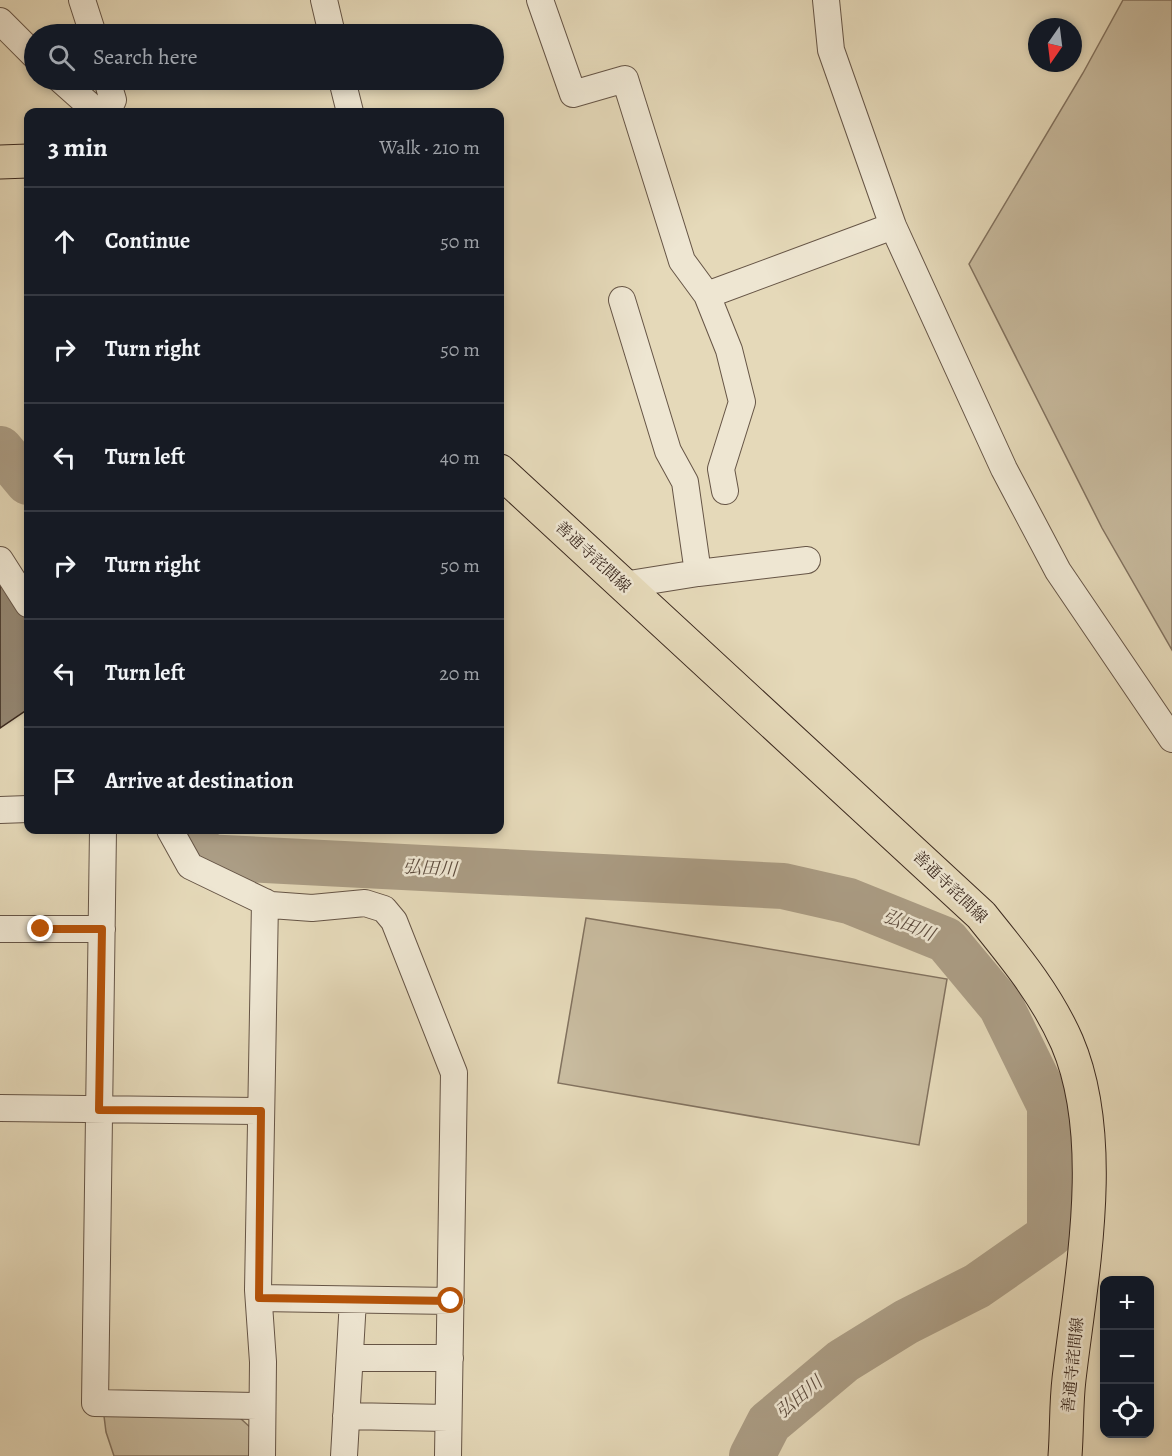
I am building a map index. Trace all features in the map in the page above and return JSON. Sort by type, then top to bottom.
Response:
[{"type":"main road","points":[[0,162],[24,161]]},
{"type":"main road","name":"善通寺詫間線","points":[[504,475],[981,915],[1036,984],[1063,1034],[1084,1105],[1090,1171],[1087,1240],[1069,1383],[1065,1456]]},
{"type":"street","points":[[82,0],[90,24]]},
{"type":"street","points":[[324,0],[330,24]]},
{"type":"street","points":[[540,0],[573,94],[625,79],[682,261],[707,295],[729,350],[742,402],[721,469],[725,491]]},
{"type":"street","points":[[826,0],[831,50],[893,226],[1004,470],[1058,571],[1172,739]]},
{"type":"street","points":[[0,21],[24,45]]},
{"type":"street","points":[[72,90],[92,108]]},
{"type":"street","points":[[109,108],[113,100],[110,90]]},
{"type":"street","points":[[344,90],[349,108]]},
{"type":"street","points":[[707,295],[893,226]]},
{"type":"street","points":[[622,300],[668,451],[685,482],[698,573]]},
{"type":"street","points":[[0,560],[24,598]]},
{"type":"street","points":[[622,585],[807,560]]},
{"type":"street","points":[[0,810],[24,809]]},
{"type":"street","points":[[103,834],[95,1403],[262,1406]]},
{"type":"street","points":[[172,834],[190,866],[271,905],[312,908],[365,903],[384,909],[394,921],[454,1073],[448,1456]]},
{"type":"street","points":[[262,1456],[263,1362],[259,1298],[265,902]]},
{"type":"street","points":[[0,929],[102,929]]},
{"type":"street","points":[[0,1108],[261,1111]]},
{"type":"street","points":[[259,1298],[451,1301]]},
{"type":"street","points":[[344,1456],[353,1300]]},
{"type":"street","points":[[350,1358],[450,1359]]},
{"type":"street","points":[[346,1416],[448,1418]]},
{"type":"shaded area","points":[[1123,0],[1172,0],[1172,650],[1102,528],[969,264],[1083,73]]},
{"type":"shaded area","points":[[586,918],[947,979],[919,1145],[558,1083]]},
{"type":"shaded area","points":[[104,1416],[240,1418],[251,1428],[251,1456],[114,1456],[106,1432]]},
{"type":"building","points":[[0,573],[24,611],[24,712],[0,728]]},
{"type":"waterway","name":"弘田川","points":[[0,449],[24,477]]},
{"type":"waterway","name":"弘田川","points":[[194,834],[203,857],[783,886],[849,901],[946,940],[1001,1006],[1050,1106],[1050,1235],[977,1286],[906,1322],[843,1361],[769,1423],[752,1456]]},
{"type":"route","points":[[41,929],[102,929],[99,1110],[261,1111],[259,1298],[451,1301]]}]
